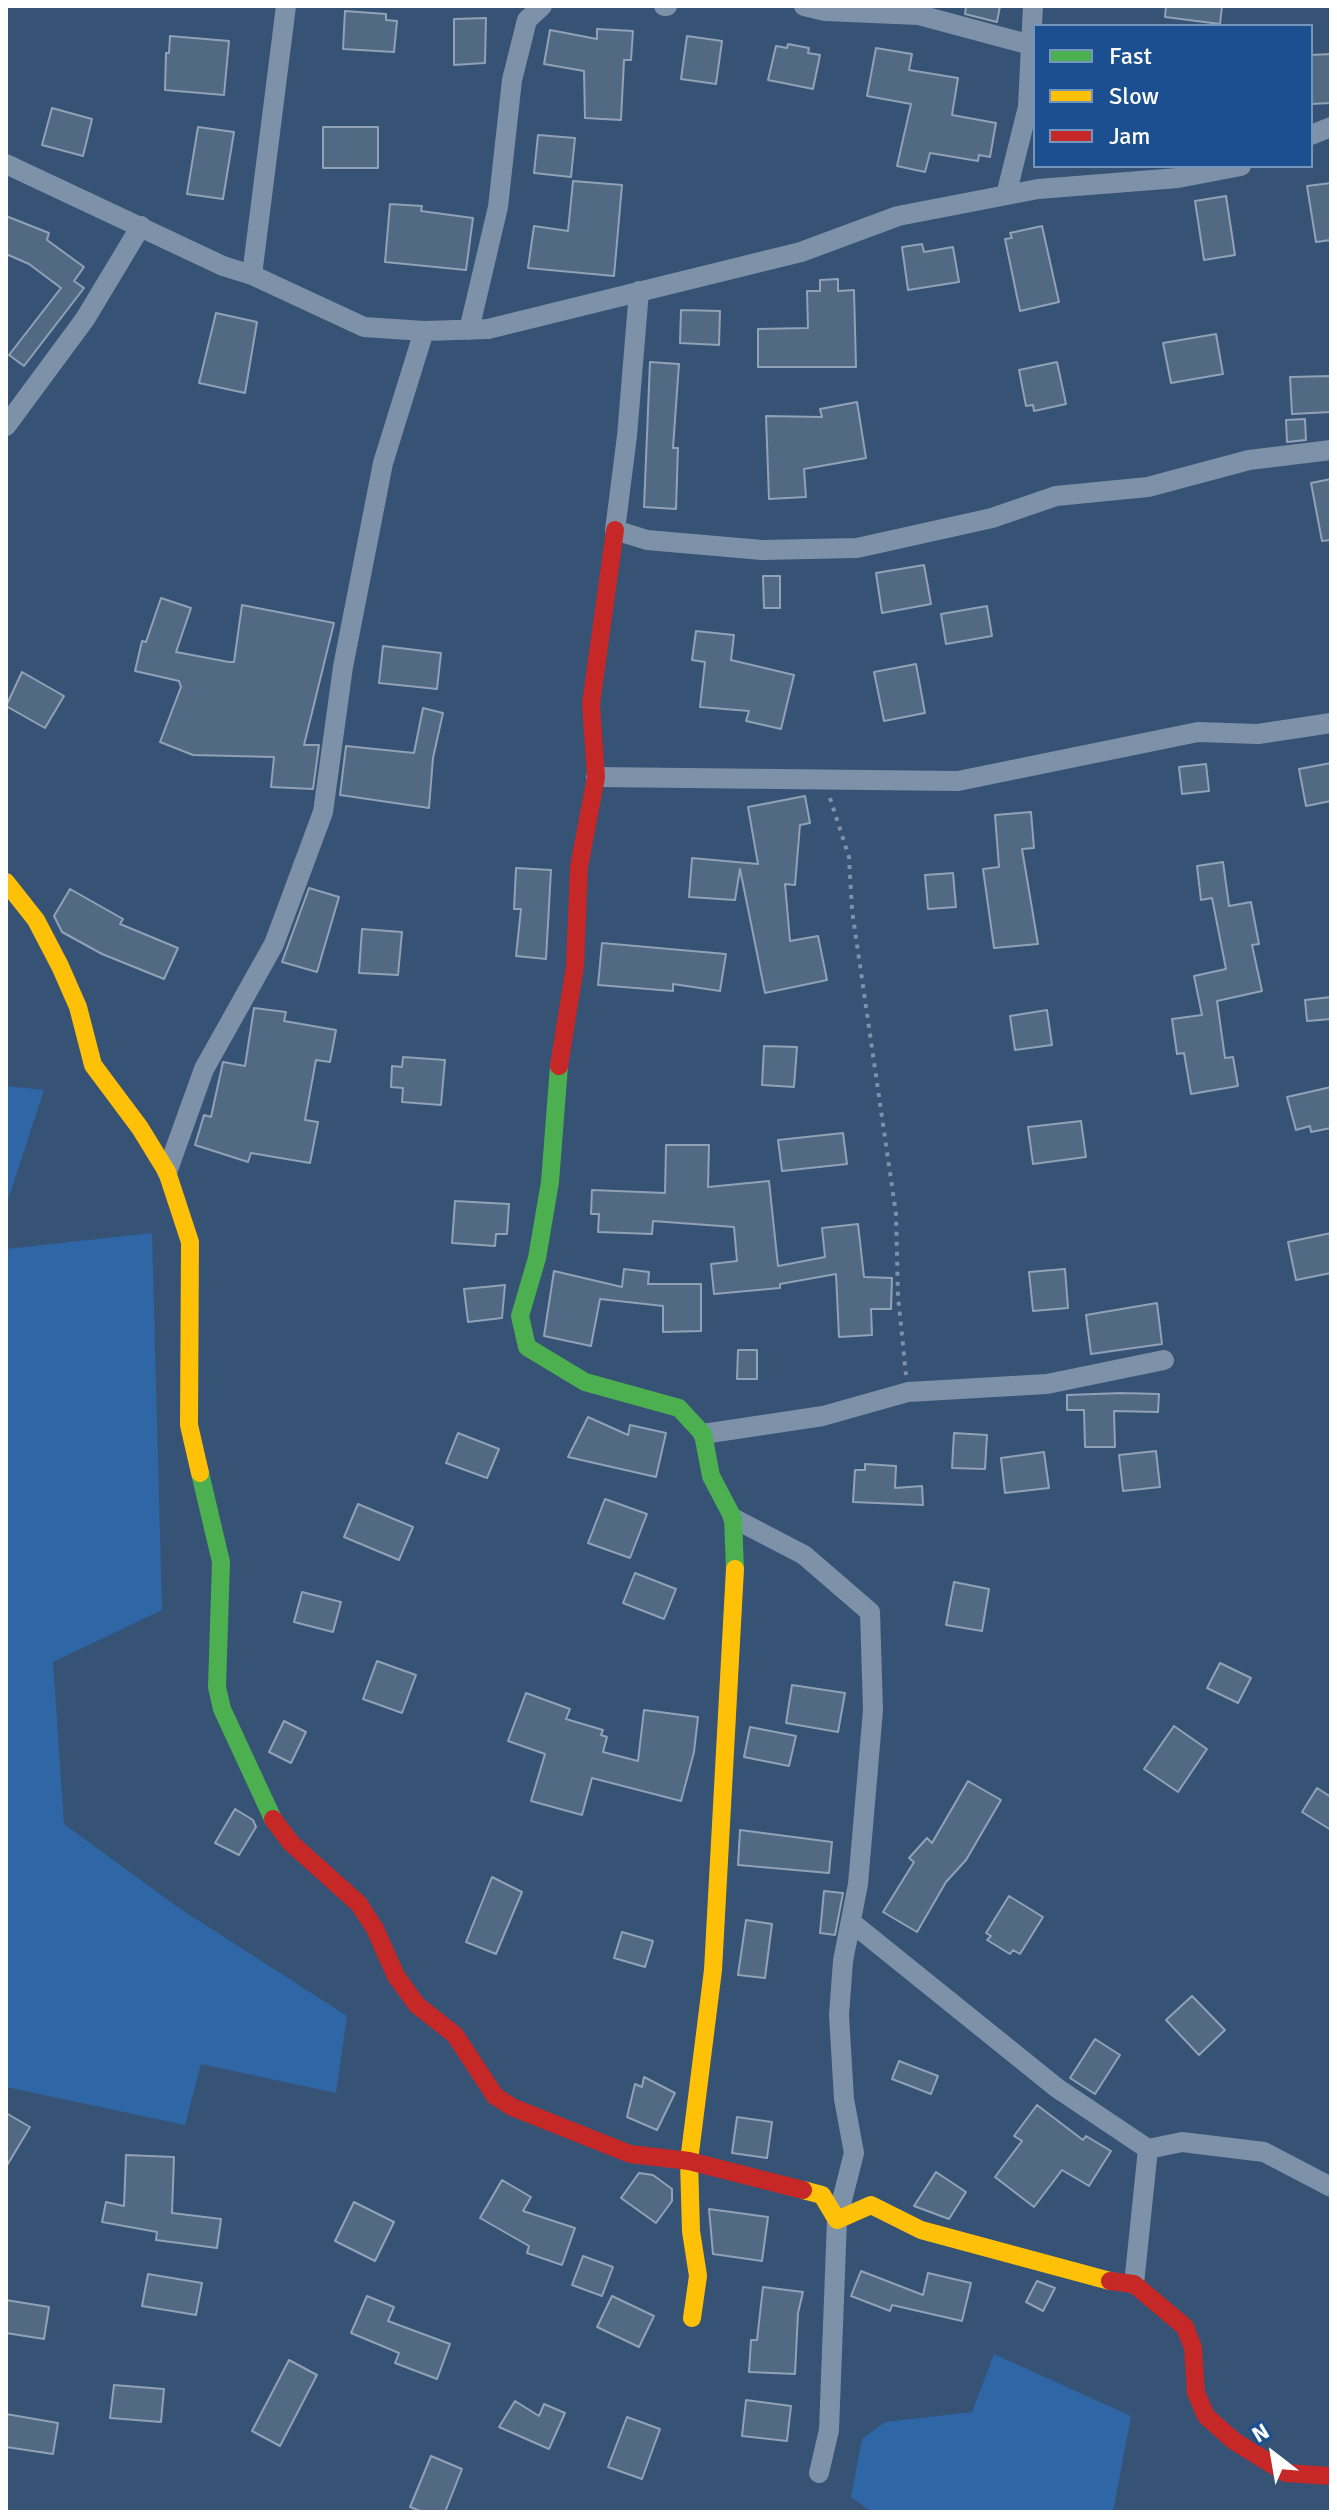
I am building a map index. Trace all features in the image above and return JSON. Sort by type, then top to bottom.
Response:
[{"type":"street","points":[[252,275],[286,6]]},
{"type":"street","points":[[804,6],[825,11],[919,15],[1031,45]]},
{"type":"street","points":[[1006,195],[1028,107],[1033,6]]},
{"type":"street","points":[[469,330],[498,207],[512,80],[532,11]]},
{"type":"street","points":[[6,164],[223,266],[252,275],[364,327],[424,331],[488,329],[801,252],[898,216],[1038,189],[1178,178],[1230,168]]},
{"type":"street","points":[[6,426],[85,319],[141,226]]},
{"type":"street","points":[[639,291],[627,436],[591,704],[596,777],[579,867],[575,966],[560,1052],[550,1182],[537,1258],[520,1316],[527,1347],[585,1382],[679,1408],[703,1434],[711,1476],[733,1518],[736,1550],[713,1970],[689,2161],[691,2231],[698,2276],[692,2318]]},
{"type":"street","points":[[167,1172],[204,1069],[274,944],[323,812],[343,667],[383,463],[424,331]]},
{"type":"street","points":[[615,530],[647,540],[762,550],[857,548],[992,518],[1056,496],[1148,487],[1249,460],[1331,450]]},
{"type":"street","points":[[596,777],[958,781],[1198,732],[1258,734],[1331,723]]},
{"type":"street","points":[[6,882],[36,920],[60,966],[78,1007],[93,1065],[140,1128],[167,1172],[190,1242],[189,1425],[221,1562],[217,1687],[222,1709],[271,1816],[291,1843],[359,1904],[375,1929],[396,1976],[417,2005],[455,2035],[495,2096],[512,2107],[630,2154],[689,2161],[822,2195],[837,2220]]},
{"type":"street","points":[[703,1434],[823,1416],[908,1392],[1047,1384],[1164,1360]]},
{"type":"street","points":[[733,1518],[804,1555],[870,1612],[873,1710],[858,1884],[843,1961],[839,2015],[844,2099],[854,2153],[837,2220],[829,2430],[819,2473]]},
{"type":"street","points":[[851,1922],[1057,2088],[1148,2149],[1182,2142],[1264,2152],[1331,2187]]},
{"type":"street","points":[[1134,2284],[1148,2149]]},
{"type":"street","points":[[837,2220],[871,2205],[921,2230],[1101,2280],[1134,2284],[1185,2327],[1193,2348],[1196,2393],[1206,2416],[1234,2441],[1286,2473],[1331,2476]]},
{"type":"path","points":[[824,781],[849,857],[852,910],[896,1214],[898,1296],[908,1392]]},
{"type":"shaded area","points":[[6,1086],[44,1090],[6,1206]]},
{"type":"shaded area","points":[[152,1233],[162,1610],[53,1662],[64,1824],[179,1908],[347,2016],[336,2093],[201,2064],[185,2125],[6,2087],[6,1249]]},
{"type":"shaded area","points":[[994,2354],[1131,2416],[1113,2512],[872,2512],[851,2497],[862,2439],[885,2422],[972,2412]]},
{"type":"building","points":[[966,6],[1000,6],[997,22],[965,14]]},
{"type":"building","points":[[1166,6],[1222,6],[1220,24],[1165,17]]},
{"type":"building","points":[[345,11],[386,14],[386,20],[397,21],[394,52],[343,49]]},
{"type":"building","points":[[486,18],[485,63],[454,65],[454,19]]},
{"type":"building","points":[[597,29],[633,31],[631,60],[624,60],[621,120],[585,118],[584,71],[544,64],[550,30],[597,39]]},
{"type":"building","points":[[170,36],[229,41],[224,95],[165,90],[166,53],[169,53]]},
{"type":"building","points":[[687,36],[722,41],[716,84],[681,79]]},
{"type":"building","points":[[788,44],[809,48],[808,53],[820,55],[813,89],[768,80],[776,46],[787,48]]},
{"type":"building","points":[[876,48],[912,54],[909,70],[958,78],[952,115],[996,123],[990,157],[979,155],[978,161],[930,153],[925,172],[897,166],[911,104],[867,96]]},
{"type":"building","points":[[1331,54],[1331,103],[1313,104],[1313,55]]},
{"type":"building","points":[[52,108],[92,119],[83,156],[42,145]]},
{"type":"building","points":[[198,127],[234,132],[223,199],[187,194]]},
{"type":"building","points":[[323,127],[378,127],[378,168],[323,168]]},
{"type":"building","points":[[538,135],[575,138],[571,177],[534,173]]},
{"type":"building","points":[[573,181],[622,185],[614,276],[528,268],[534,226],[568,231]]},
{"type":"building","points":[[1331,183],[1331,240],[1316,242],[1307,186]]},
{"type":"building","points":[[1226,196],[1235,255],[1204,260],[1195,201]]},
{"type":"building","points":[[390,204],[422,206],[421,211],[473,218],[466,270],[385,262]]},
{"type":"building","points":[[6,216],[49,233],[47,240],[84,267],[74,281],[84,288],[24,366],[9,355],[61,288],[29,264],[6,254]]},
{"type":"building","points":[[1042,226],[1059,302],[1020,311],[1005,239],[1012,238],[1010,233]]},
{"type":"building","points":[[922,244],[924,252],[953,247],[959,282],[908,290],[902,247]]},
{"type":"building","points":[[838,279],[838,291],[854,290],[856,367],[758,367],[758,329],[808,328],[807,291],[820,291],[820,280]]},
{"type":"building","points":[[681,310],[720,311],[719,345],[680,343]]},
{"type":"building","points":[[216,313],[257,322],[245,393],[199,383]]},
{"type":"building","points":[[1216,334],[1223,374],[1171,383],[1163,343]]},
{"type":"building","points":[[650,362],[679,364],[673,448],[678,448],[676,509],[644,507]]},
{"type":"building","points":[[1057,362],[1066,404],[1034,411],[1033,405],[1026,406],[1019,370]]},
{"type":"building","points":[[1331,376],[1331,412],[1292,414],[1290,377]]},
{"type":"building","points":[[857,402],[866,458],[804,469],[806,497],[769,499],[766,416],[822,417],[820,409]]},
{"type":"building","points":[[1305,419],[1306,440],[1287,442],[1286,420]]},
{"type":"building","points":[[1331,479],[1331,540],[1322,541],[1311,483]]},
{"type":"building","points":[[924,565],[931,604],[882,613],[876,573]]},
{"type":"building","points":[[763,576],[780,576],[780,608],[764,608]]},
{"type":"building","points":[[161,598],[191,608],[176,652],[229,662],[234,662],[242,605],[334,623],[304,745],[319,745],[313,789],[271,787],[274,757],[193,755],[160,742],[181,687],[179,681],[135,671],[142,641],[146,642]]},
{"type":"building","points":[[987,606],[992,636],[946,644],[941,614]]},
{"type":"building","points":[[696,631],[734,635],[731,660],[794,675],[781,729],[746,721],[749,711],[700,707],[705,662],[692,660]]},
{"type":"building","points":[[383,646],[441,653],[437,689],[379,683]]},
{"type":"building","points":[[916,664],[925,713],[884,721],[874,672]]},
{"type":"building","points":[[22,672],[64,696],[45,728],[6,706]]},
{"type":"building","points":[[423,708],[443,713],[433,758],[429,808],[340,795],[346,746],[414,753]]},
{"type":"building","points":[[1331,763],[1331,801],[1306,806],[1299,769]]},
{"type":"building","points":[[1206,764],[1209,791],[1182,794],[1179,767]]},
{"type":"building","points":[[805,796],[810,823],[800,825],[795,885],[785,884],[790,941],[818,936],[827,980],[765,993],[740,869],[735,900],[689,897],[692,858],[758,864],[748,807]]},
{"type":"building","points":[[1031,812],[1034,848],[1022,849],[1038,944],[994,948],[983,869],[999,867],[995,815]]},
{"type":"building","points":[[1223,862],[1229,906],[1251,902],[1259,944],[1252,945],[1262,991],[1217,1001],[1225,1058],[1233,1057],[1238,1086],[1191,1094],[1184,1053],[1177,1054],[1172,1019],[1202,1015],[1194,976],[1226,969],[1212,898],[1201,900],[1197,866]]},
{"type":"building","points":[[516,868],[551,870],[546,959],[516,956],[521,909],[514,909]]},
{"type":"building","points":[[953,873],[956,907],[928,909],[925,875]]},
{"type":"building","points":[[309,888],[339,897],[317,972],[282,962]]},
{"type":"building","points":[[70,889],[123,919],[120,924],[178,948],[164,979],[102,954],[62,932],[54,916]]},
{"type":"building","points":[[362,929],[402,932],[398,975],[359,973]]},
{"type":"building","points":[[602,943],[726,954],[720,991],[673,984],[673,991],[598,985]]},
{"type":"building","points":[[1331,997],[1331,1019],[1307,1021],[1305,1000]]},
{"type":"building","points":[[254,1008],[286,1012],[284,1021],[336,1030],[330,1062],[316,1060],[305,1120],[318,1122],[310,1163],[251,1153],[248,1162],[195,1145],[204,1115],[211,1117],[223,1062],[245,1066]]},
{"type":"building","points":[[1047,1010],[1052,1045],[1015,1050],[1010,1016]]},
{"type":"building","points":[[764,1046],[797,1047],[794,1087],[762,1085]]},
{"type":"building","points":[[403,1057],[445,1060],[441,1105],[402,1102],[403,1088],[391,1087],[392,1066],[402,1067]]},
{"type":"building","points":[[1331,1087],[1331,1128],[1311,1132],[1310,1126],[1296,1130],[1287,1097]]},
{"type":"building","points":[[1081,1121],[1086,1157],[1033,1164],[1028,1127]]},
{"type":"building","points":[[843,1133],[847,1164],[782,1171],[778,1140]]},
{"type":"building","points":[[666,1145],[709,1145],[708,1187],[769,1181],[778,1266],[825,1257],[822,1228],[858,1224],[864,1277],[892,1278],[891,1309],[871,1309],[872,1335],[839,1337],[836,1274],[780,1284],[780,1288],[714,1294],[711,1264],[737,1261],[734,1227],[653,1221],[652,1234],[598,1232],[599,1214],[591,1214],[592,1190],[665,1193]]},
{"type":"building","points":[[455,1201],[509,1204],[507,1234],[496,1234],[495,1246],[452,1243]]},
{"type":"building","points":[[1331,1233],[1331,1273],[1296,1280],[1288,1242]]},
{"type":"building","points":[[624,1269],[649,1272],[648,1284],[701,1284],[701,1331],[663,1332],[663,1306],[600,1299],[591,1346],[544,1336],[554,1271],[622,1287]]},
{"type":"building","points":[[1065,1269],[1068,1308],[1033,1311],[1029,1272]]},
{"type":"building","points":[[505,1285],[502,1318],[468,1322],[464,1289]]},
{"type":"building","points":[[1157,1303],[1162,1344],[1091,1354],[1086,1315]]},
{"type":"building","points":[[738,1350],[757,1350],[757,1379],[737,1379]]},
{"type":"building","points":[[1159,1394],[1158,1412],[1114,1411],[1115,1447],[1085,1447],[1084,1410],[1067,1410],[1067,1395]]},
{"type":"building","points":[[588,1417],[628,1435],[630,1425],[666,1433],[656,1477],[568,1457]]},
{"type":"building","points":[[458,1433],[499,1449],[487,1478],[446,1463]]},
{"type":"building","points":[[954,1433],[987,1435],[985,1469],[952,1468]]},
{"type":"building","points":[[1156,1451],[1160,1487],[1123,1491],[1119,1455]]},
{"type":"building","points":[[1044,1452],[1049,1488],[1005,1493],[1001,1458]]},
{"type":"building","points":[[865,1464],[896,1466],[895,1488],[922,1486],[923,1505],[853,1502],[855,1470],[865,1470]]},
{"type":"building","points":[[605,1499],[647,1514],[630,1558],[588,1543]]},
{"type":"building","points":[[358,1504],[413,1527],[399,1560],[344,1537]]},
{"type":"building","points":[[635,1573],[676,1589],[664,1619],[623,1603]]},
{"type":"building","points":[[954,1582],[989,1589],[982,1631],[946,1625]]},
{"type":"building","points":[[302,1592],[341,1602],[333,1632],[294,1622]]},
{"type":"building","points":[[377,1661],[416,1675],[402,1713],[363,1699]]},
{"type":"building","points":[[1220,1663],[1251,1678],[1238,1703],[1207,1688]]},
{"type":"building","points":[[792,1685],[845,1693],[838,1732],[786,1723]]},
{"type":"building","points":[[526,1693],[570,1709],[566,1719],[603,1730],[601,1735],[607,1737],[603,1752],[638,1761],[644,1710],[698,1717],[694,1752],[681,1801],[592,1778],[582,1815],[531,1801],[545,1754],[508,1741]]},
{"type":"building","points":[[284,1721],[306,1732],[291,1763],[269,1752]]},
{"type":"building","points":[[1174,1726],[1207,1749],[1178,1792],[1144,1769]]},
{"type":"building","points":[[750,1727],[796,1736],[789,1766],[744,1757]]},
{"type":"building","points":[[968,1781],[1001,1800],[966,1860],[946,1882],[917,1932],[883,1912],[914,1862],[909,1858],[927,1838],[932,1843]]},
{"type":"building","points":[[1317,1788],[1331,1797],[1331,1830],[1302,1812]]},
{"type":"building","points":[[235,1809],[253,1820],[256,1827],[239,1855],[215,1843]]},
{"type":"building","points":[[740,1830],[832,1842],[829,1873],[738,1865]]},
{"type":"building","points":[[492,1877],[522,1892],[496,1954],[466,1942]]},
{"type":"building","points":[[824,1891],[843,1893],[835,1935],[820,1933]]},
{"type":"building","points":[[1009,1896],[1043,1917],[1020,1954],[1013,1950],[1010,1954],[987,1940],[991,1936],[986,1933]]},
{"type":"building","points":[[746,1920],[772,1924],[765,1978],[738,1975]]},
{"type":"building","points":[[622,1932],[653,1941],[645,1967],[614,1958]]},
{"type":"building","points":[[1192,1996],[1225,2030],[1199,2055],[1166,2020]]},
{"type":"building","points":[[1095,2039],[1120,2055],[1095,2094],[1070,2078]]},
{"type":"building","points":[[899,2061],[938,2076],[931,2094],[892,2079]]},
{"type":"building","points":[[644,2077],[675,2093],[657,2130],[627,2117],[635,2084],[642,2087]]},
{"type":"building","points":[[1037,2105],[1083,2140],[1086,2136],[1111,2151],[1089,2186],[1062,2170],[1034,2207],[995,2177],[1022,2141],[1014,2136]]},
{"type":"building","points":[[6,2113],[30,2127],[6,2167]]},
{"type":"building","points":[[737,2117],[772,2122],[767,2158],[732,2153]]},
{"type":"building","points":[[126,2155],[174,2157],[172,2213],[221,2219],[217,2248],[156,2240],[157,2232],[102,2222],[106,2202],[124,2206]]},
{"type":"building","points":[[936,2172],[966,2192],[949,2219],[914,2206]]},
{"type":"building","points":[[639,2173],[653,2175],[672,2189],[672,2201],[656,2223],[621,2198]]},
{"type":"building","points":[[502,2180],[531,2197],[523,2211],[575,2228],[562,2265],[527,2253],[529,2246],[480,2218]]},
{"type":"building","points":[[354,2202],[394,2222],[375,2261],[335,2241]]},
{"type":"building","points":[[709,2209],[768,2217],[762,2261],[713,2254]]},
{"type":"building","points":[[583,2256],[613,2267],[602,2296],[572,2285]]},
{"type":"building","points":[[861,2271],[923,2295],[928,2273],[971,2283],[962,2321],[892,2305],[890,2311],[851,2296]]},
{"type":"building","points":[[148,2274],[202,2283],[196,2315],[142,2306]]},
{"type":"building","points":[[1037,2281],[1055,2288],[1043,2311],[1026,2302]]},
{"type":"building","points":[[763,2287],[803,2292],[798,2313],[795,2374],[749,2372],[751,2340],[757,2340]]},
{"type":"building","points":[[367,2296],[394,2307],[388,2321],[450,2344],[437,2379],[395,2363],[399,2353],[351,2333]]},
{"type":"building","points":[[612,2296],[654,2316],[639,2347],[597,2327]]},
{"type":"building","points":[[6,2300],[49,2307],[44,2339],[6,2333]]},
{"type":"building","points":[[289,2360],[317,2375],[280,2446],[252,2431]]},
{"type":"building","points":[[114,2385],[164,2389],[161,2422],[110,2418]]},
{"type":"building","points":[[746,2400],[791,2406],[787,2441],[742,2436]]},
{"type":"building","points":[[515,2401],[539,2416],[544,2404],[565,2413],[549,2449],[499,2427]]},
{"type":"building","points":[[6,2414],[58,2423],[53,2454],[6,2447]]},
{"type":"building","points":[[627,2417],[660,2429],[642,2479],[608,2467]]},
{"type":"building","points":[[431,2456],[462,2469],[445,2512],[423,2512],[410,2507]]},
{"type":"traffic: fast","points":[[559,1066],[550,1182],[537,1258],[520,1316],[527,1347],[585,1382],[679,1408],[703,1434],[711,1476],[733,1518],[735,1569]]},
{"type":"traffic: fast","points":[[200,1473],[221,1562],[217,1687],[222,1709],[273,1819]]},
{"type":"traffic: slow","points":[[6,882],[36,920],[60,966],[78,1007],[93,1065],[140,1128],[167,1172],[190,1242],[189,1425],[200,1473]]},
{"type":"traffic: slow","points":[[692,2318],[698,2276],[691,2231],[689,2161],[713,1970],[735,1569]]},
{"type":"traffic: slow","points":[[803,2190],[822,2195],[837,2220],[871,2205],[921,2230],[1110,2281]]},
{"type":"traffic: jam","points":[[559,1066],[575,966],[579,867],[596,777],[591,704],[615,530]]},
{"type":"traffic: jam","points":[[273,1819],[291,1843],[359,1904],[375,1929],[396,1976],[417,2005],[455,2035],[495,2096],[512,2107],[630,2154],[689,2161],[803,2190]]},
{"type":"traffic: jam","points":[[1110,2281],[1134,2284],[1185,2327],[1193,2348],[1196,2393],[1206,2416],[1234,2441],[1286,2473],[1331,2476]]}]
